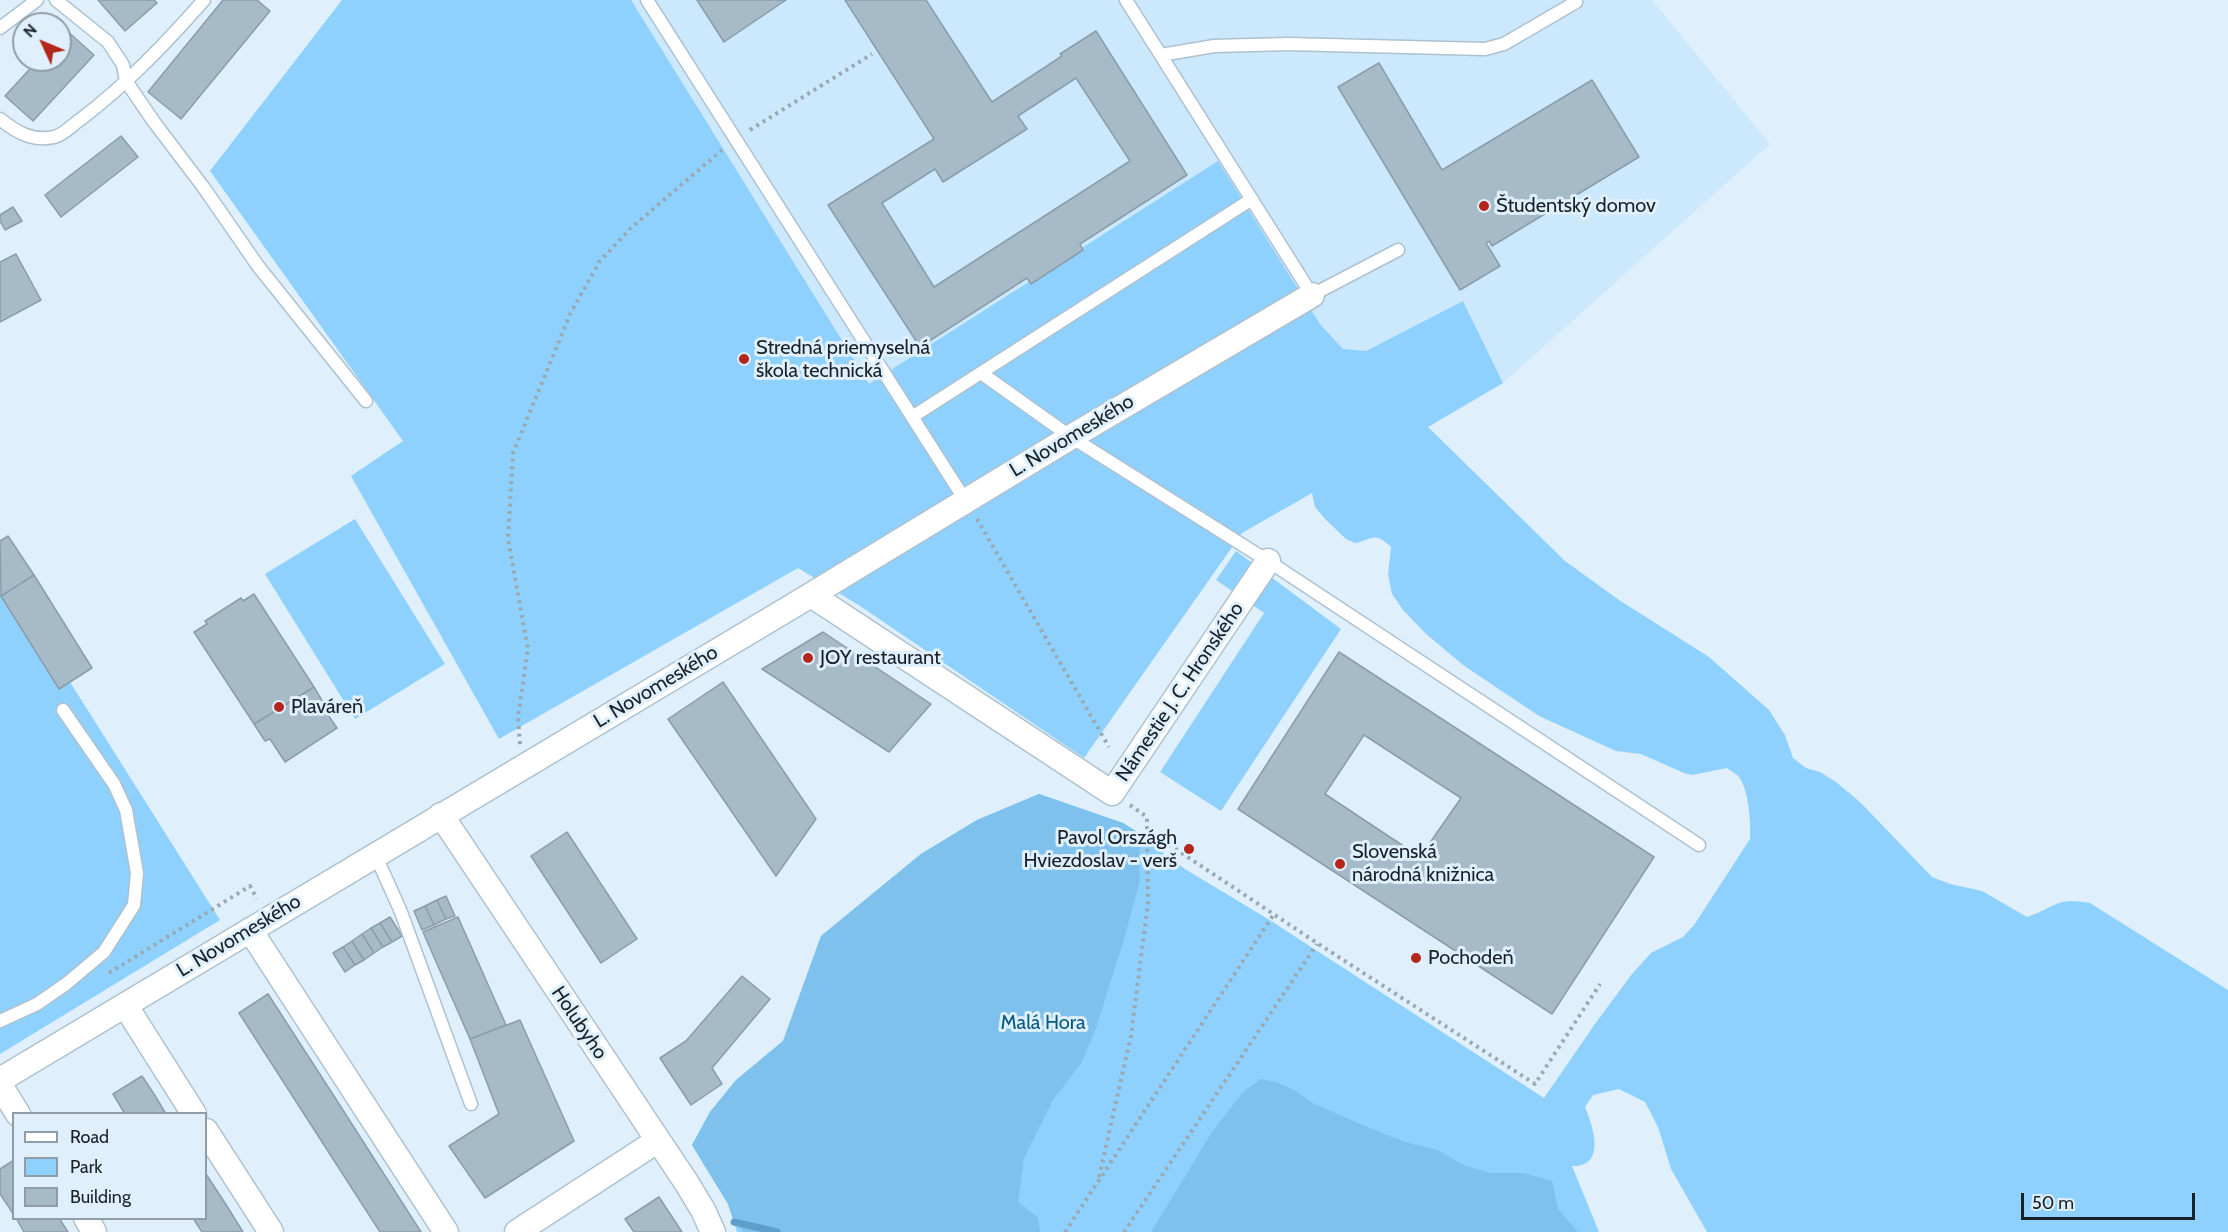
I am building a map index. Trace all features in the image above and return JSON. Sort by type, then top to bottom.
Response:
[{"type":"street","name":"L. Novomeského","points":[[0,1080],[811,595],[965,500],[1312,295]]},
{"type":"street","name":"Námestie J. C. Hronského","points":[[811,595],[1112,793],[1268,561]]},
{"type":"street","name":"Holubyho","points":[[441,815],[686,1182],[714,1232]]},
{"type":"street","points":[[250,930],[446,1232]]},
{"type":"street","points":[[125,1005],[193,1112]]},
{"type":"street","points":[[0,1085],[17,1112]]},
{"type":"street","points":[[207,1133],[271,1232]]},
{"type":"street","points":[[517,1232],[657,1141]]},
{"type":"lane","points":[[0,28],[37,0]]},
{"type":"lane","points":[[56,0],[108,42],[123,64],[126,81],[154,122],[204,188],[258,266],[366,401]]},
{"type":"lane","points":[[0,119],[15,131],[35,139],[57,137],[102,103],[158,52],[204,0]]},
{"type":"lane","points":[[648,0],[965,500]]},
{"type":"lane","points":[[1126,0],[1312,295],[1398,250]]},
{"type":"lane","points":[[1161,55],[1214,46],[1288,44],[1485,49],[1504,44],[1576,2]]},
{"type":"lane","points":[[912,417],[1252,199]]},
{"type":"lane","points":[[981,373],[1071,437],[1268,561],[1699,845]]},
{"type":"lane","points":[[0,1021],[36,1004],[66,984],[104,952],[134,905],[137,873],[126,810],[114,784],[63,710]]},
{"type":"lane","points":[[375,854],[401,912],[471,1104]]},
{"type":"path","points":[[520,748],[518,717],[528,649],[507,539],[513,453],[571,312],[600,261],[631,228]]},
{"type":"path","points":[[965,500],[1109,747]]},
{"type":"path","points":[[1098,1181],[1131,1036],[1148,903],[1147,817],[1112,793]]},
{"type":"path","points":[[1147,830],[1535,1084],[1599,984]]},
{"type":"path","points":[[101,979],[250,885],[260,904]]},
{"type":"path","points":[[1065,1232],[1274,914]]},
{"type":"path","points":[[1124,1232],[1317,943]]},
{"type":"shaded area","name":"Stredná priemyselná škola technická","points":[[342,0],[1652,0],[1770,144],[1503,383],[1463,301],[1366,351],[1343,349],[1320,324],[1290,276],[808,550],[351,476],[403,441],[210,171]]},
{"type":"green space","name":"Malá Hora","points":[[342,0],[631,0],[869,384],[1218,161],[1320,324],[1343,349],[1366,351],[1463,301],[1503,383],[1428,427],[1565,561],[1619,600],[1709,657],[1769,710],[1785,735],[1793,758],[1806,768],[1820,772],[1836,782],[1860,802],[1932,877],[1950,884],[1982,891],[2027,917],[2062,902],[2090,903],[2228,990],[2228,1232],[1707,1232],[1671,1169],[1658,1127],[1645,1102],[1619,1089],[1593,1095],[1585,1107],[1594,1134],[1594,1153],[1583,1165],[1572,1166],[1599,1232],[737,1232],[728,1204],[692,1145],[710,1112],[736,1080],[783,1041],[821,936],[921,854],[977,820],[1039,794],[1123,823],[1185,869],[1268,919],[1544,1098],[1632,974],[1651,953],[1683,937],[1694,925],[1750,839],[1750,816],[1745,790],[1739,777],[1727,768],[1692,775],[1641,754],[1616,751],[1539,716],[1463,665],[1425,633],[1403,610],[1392,594],[1388,574],[1391,547],[1377,538],[1355,543],[1346,539],[1315,507],[1312,493],[1242,533],[1084,758],[860,606],[798,568],[499,739],[351,476],[403,441],[210,171]]},
{"type":"green space","points":[[355,519],[445,664],[355,719],[265,574]]},
{"type":"green space","points":[[1236,551],[1341,629],[1221,811],[1160,772],[1264,613],[1216,580]]},
{"type":"green space","points":[[0,594],[59,688],[70,682],[220,920],[0,1054]]},
{"type":"green space","name":"Malá Hora","points":[[1039,794],[1123,823],[1141,834],[1140,881],[1096,1028],[1082,1062],[1053,1100],[1024,1158],[1018,1202],[1038,1218],[1040,1232],[744,1232],[734,1222],[728,1204],[692,1145],[710,1112],[736,1080],[783,1041],[821,936],[921,854],[977,820]]},
{"type":"green space","points":[[1261,1079],[1276,1082],[1296,1091],[1314,1104],[1384,1134],[1438,1150],[1463,1165],[1491,1173],[1524,1173],[1552,1181],[1558,1209],[1578,1232],[1151,1232],[1212,1132],[1244,1091]]},
{"type":"building","points":[[98,0],[154,0],[157,3],[125,31]]},
{"type":"building","points":[[223,0],[257,0],[270,11],[181,119],[148,92]]},
{"type":"building","points":[[697,0],[786,0],[724,42]]},
{"type":"building","points":[[845,0],[926,0],[992,102],[1096,31],[1187,175],[1080,244],[1083,250],[1031,284],[1027,278],[920,347],[828,205],[934,139]],"holes":[[[1076,78],[1130,161],[934,287],[882,203],[935,169],[943,182],[1027,129],[1018,116]]]},
{"type":"building","points":[[72,35],[94,55],[33,121],[5,96],[27,72],[72,72]]},
{"type":"building","name":"Študentský domov","points":[[1379,63],[1442,170],[1592,80],[1639,157],[1492,246],[1489,241],[1486,243],[1500,266],[1460,290],[1338,87]]},
{"type":"building","points":[[121,136],[138,157],[61,217],[45,195]]},
{"type":"building","points":[[13,207],[22,221],[5,230],[0,221],[0,215]]},
{"type":"building","points":[[16,254],[41,300],[0,322],[0,262]]},
{"type":"building","points":[[8,536],[34,575],[1,596],[0,541]]},
{"type":"building","points":[[34,575],[92,668],[59,689],[1,596]]},
{"type":"building","points":[[254,594],[314,687],[254,724],[194,632],[207,624],[205,621],[241,598],[243,601]]},
{"type":"building","points":[[823,632],[931,704],[889,752],[762,669]]},
{"type":"building","points":[[1339,652],[1654,857],[1552,1014],[1238,809]],"holes":[[[1364,735],[1461,798],[1420,857],[1325,794]]]},
{"type":"building","points":[[723,682],[816,819],[776,876],[668,719]]},
{"type":"building","points":[[314,687],[324,704],[322,706],[337,728],[285,762],[270,739],[265,741],[254,724]]},
{"type":"building","points":[[567,832],[637,939],[601,963],[531,856]]},
{"type":"building","points":[[446,896],[455,916],[446,919],[437,900]]},
{"type":"building","points":[[437,900],[446,919],[434,925],[425,906]]},
{"type":"building","points":[[425,906],[434,925],[422,930],[414,911]]},
{"type":"building","points":[[390,917],[402,936],[392,942],[380,923]]},
{"type":"building","points":[[458,917],[506,1025],[470,1039],[423,932]]},
{"type":"building","points":[[380,923],[392,942],[383,947],[371,928]]},
{"type":"building","points":[[371,928],[383,947],[374,953],[362,934]]},
{"type":"building","points":[[362,934],[374,953],[364,960],[352,941]]},
{"type":"building","points":[[352,941],[364,960],[355,965],[343,947]]},
{"type":"building","points":[[343,947],[355,965],[345,972],[333,953]]},
{"type":"building","points":[[742,976],[770,999],[712,1068],[722,1084],[691,1105],[660,1058],[686,1041]]},
{"type":"building","points":[[268,994],[421,1232],[380,1232],[239,1013]]},
{"type":"building","points":[[520,1020],[574,1141],[485,1198],[449,1146],[499,1114],[470,1039]]},
{"type":"building","points":[[142,1076],[165,1112],[124,1112],[113,1094]]},
{"type":"building","points":[[12,1161],[12,1212],[0,1194],[0,1169]]},
{"type":"building","points":[[207,1176],[243,1232],[202,1232],[194,1220],[207,1220]]},
{"type":"building","points":[[659,1197],[682,1232],[634,1232],[625,1219]]},
{"type":"building","points":[[17,1220],[60,1220],[68,1232],[24,1232]]},
{"type":"waterway","points":[[734,1222],[777,1232]]},
{"type":"place","name":"Študentský domov","points":[[1484,206]]},
{"type":"place","name":"Stredná priemyselná škola technická","points":[[744,359]]},
{"type":"place","name":"JOY restaurant","points":[[808,658]]},
{"type":"place","name":"Plaváreň","points":[[279,707]]},
{"type":"place","name":"Pavol Országh Hviezdoslav - verš","points":[[1189,849]]},
{"type":"place","name":"Slovenská národná knižnica","points":[[1340,864]]},
{"type":"place","name":"Pochodeň","points":[[1416,958]]}]
